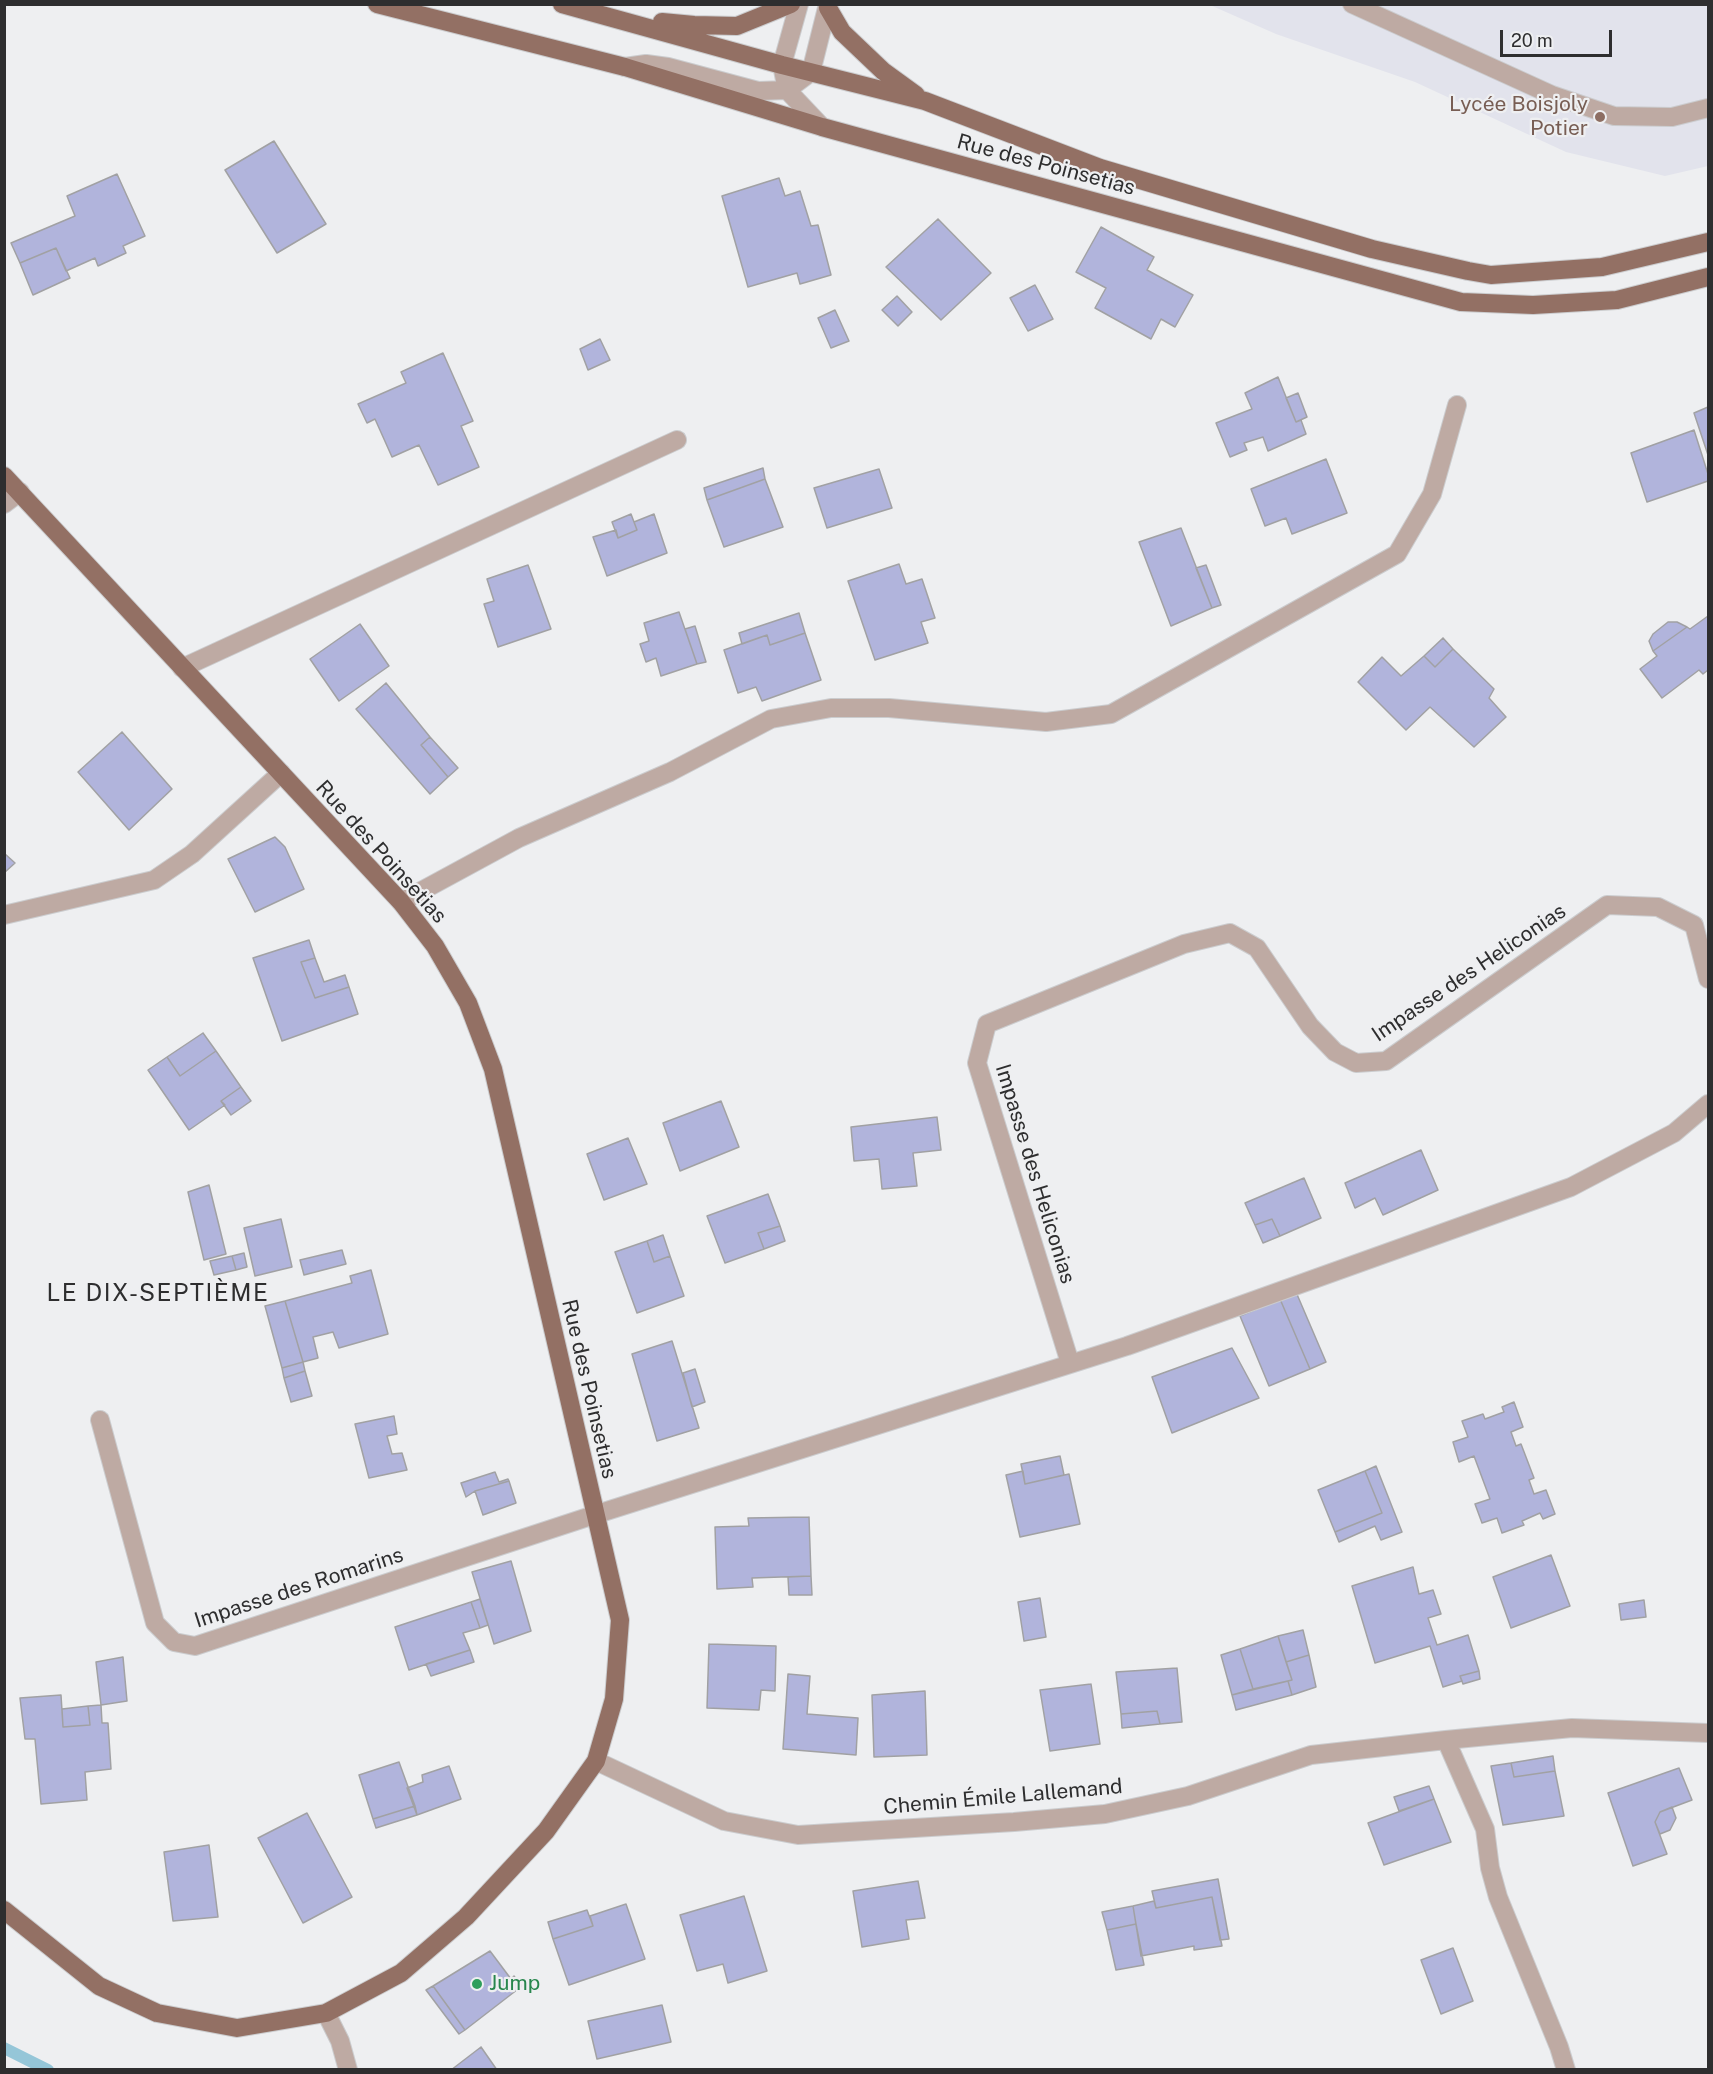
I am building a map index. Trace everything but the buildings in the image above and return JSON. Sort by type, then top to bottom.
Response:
[{"type":"main road","name":"Rue des Poinsetias","points":[[377,4],[625,67],[822,127],[1461,302],[1533,305],[1617,300],[1708,277]]},
{"type":"main road","name":"Rue des Poinsetias","points":[[562,4],[783,65],[925,101],[1100,168],[1372,249],[1468,271],[1491,275],[1602,267],[1708,242]]},
{"type":"main road","points":[[607,16],[694,25],[737,26],[791,4]]},
{"type":"main road","points":[[828,6],[842,32],[883,70],[925,101]]},
{"type":"main road","name":"Rue des Poinsetias","points":[[4,476],[401,902],[435,946],[468,1003],[493,1069],[620,1620],[614,1699],[596,1761],[546,1831],[466,1917],[401,1973],[326,2013],[237,2028],[158,2013],[99,1986],[4,1910]]},
{"type":"street","points":[[799,4],[783,65],[787,90],[822,127]]},
{"type":"street","points":[[1352,4],[1552,95],[1614,116],[1672,117],[1708,108]]},
{"type":"street","points":[[625,67],[646,64],[668,67],[758,91],[787,90],[811,72],[828,6]]},
{"type":"street","points":[[401,902],[519,838],[670,772],[771,719],[831,708],[889,708],[1046,722],[1112,714],[1397,554],[1432,494],[1456,405]]},
{"type":"street","points":[[182,668],[677,440]]},
{"type":"street","points":[[4,504],[20,492]]},
{"type":"street","points":[[4,915],[154,880],[192,854],[281,773]]},
{"type":"street","name":"Impasse des Heliconias","points":[[1070,1364],[977,1063],[987,1024],[1184,944],[1230,933],[1257,948],[1310,1026],[1335,1052],[1356,1063],[1386,1061],[1607,905],[1658,907],[1694,925],[1708,979]]},
{"type":"street","points":[[594,1515],[1127,1346],[1571,1186],[1674,1132],[1708,1104]]},
{"type":"street","name":"Impasse des Romarins","points":[[100,1420],[155,1623],[174,1642],[195,1646],[594,1515]]},
{"type":"street","name":"Chemin Émile Lallemand","points":[[596,1761],[724,1821],[798,1835],[1105,1814],[1188,1796],[1311,1755],[1572,1728],[1708,1733]]},
{"type":"street","points":[[1446,1740],[1485,1828],[1490,1868],[1498,1897],[1559,2047],[1566,2070]]},
{"type":"street","points":[[326,2013],[340,2041],[348,2070]]},
{"type":"shaded area","name":"Lycée Boisjoly Potier","points":[[1210,5],[1708,5],[1708,166],[1665,176],[1566,152],[1415,82],[1276,34]]},
{"type":"waterway","points":[[4,2048],[48,2070]]},
{"type":"place","name":"Lycée Boisjoly Potier","points":[[1600,117]]},
{"type":"place","name":"Jump","points":[[477,1984]]},
{"type":"district","name":"LE DIX-SEPTIÈME","points":[[158,1294]]}]
